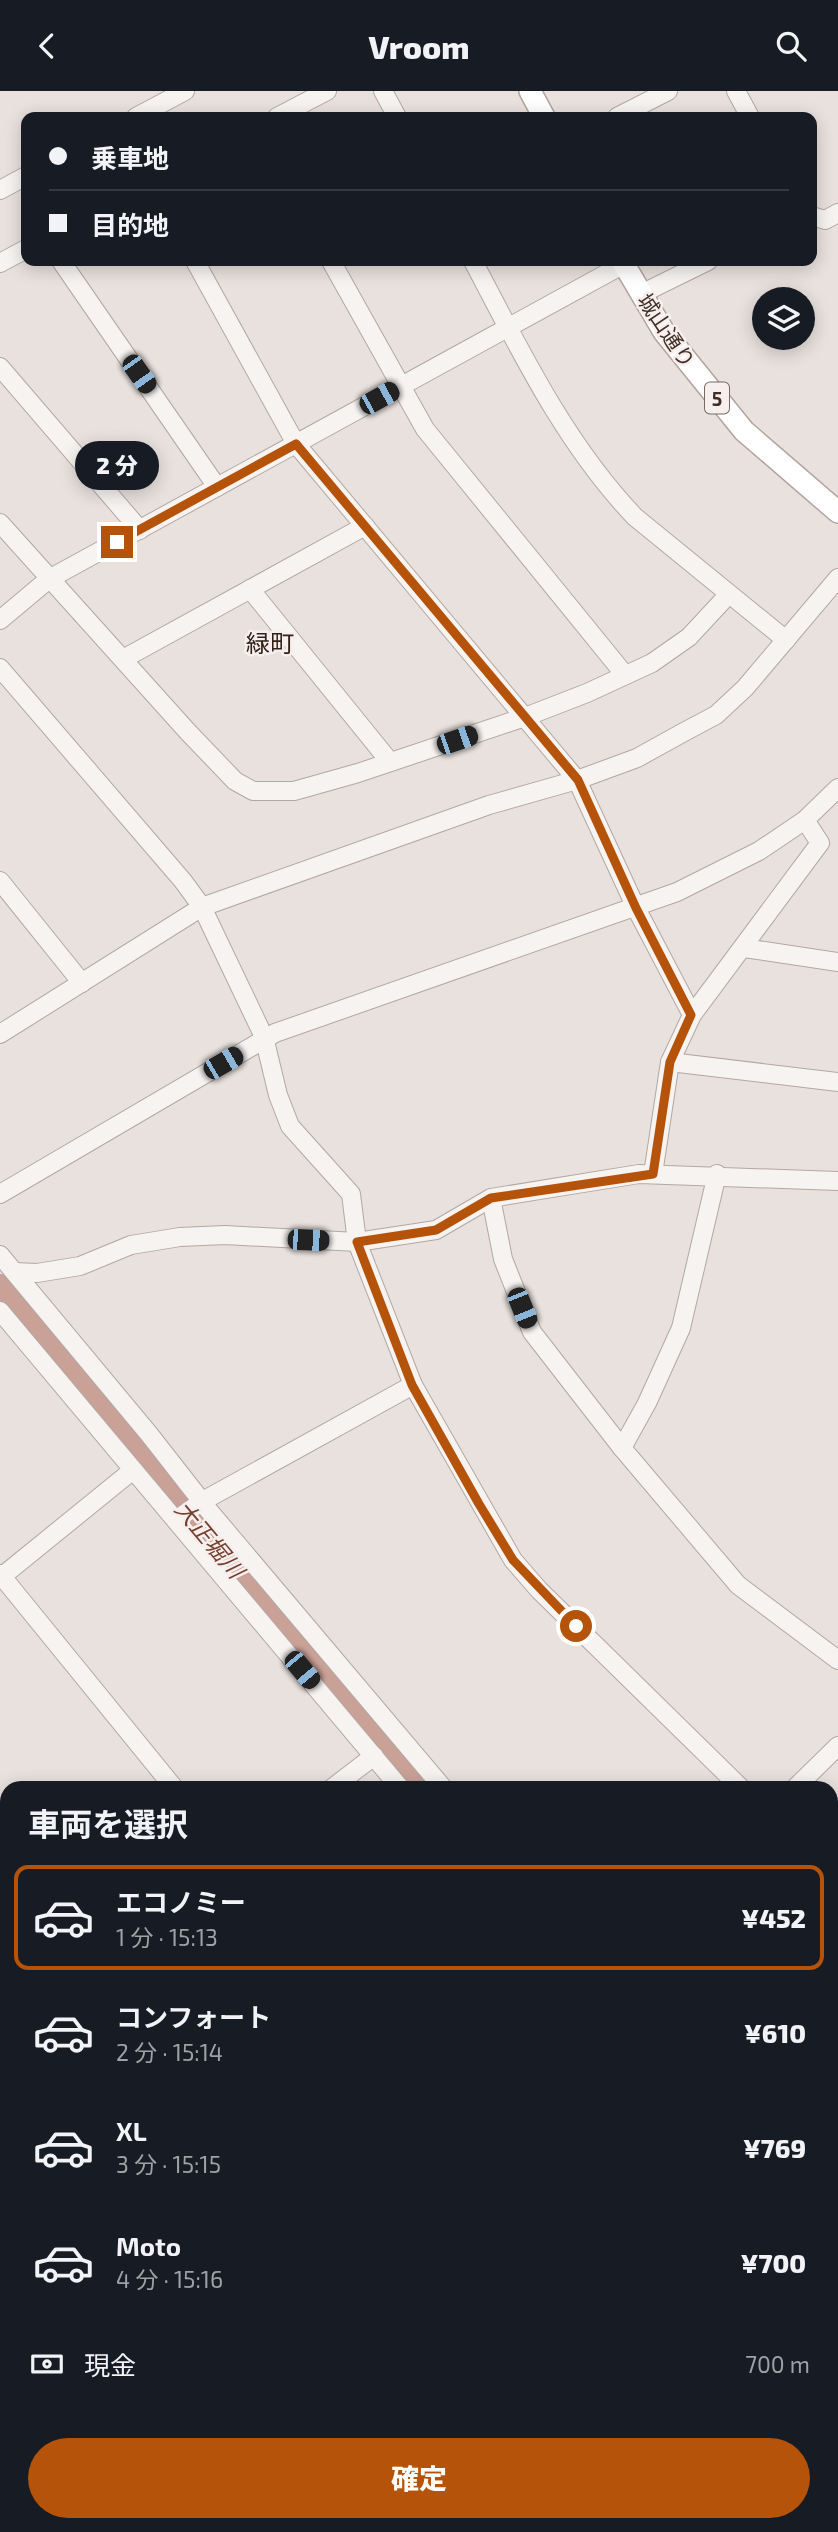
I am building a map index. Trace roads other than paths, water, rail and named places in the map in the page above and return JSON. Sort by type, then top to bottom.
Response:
[{"type":"main road","points":[[530,91],[541,112]]},
{"type":"main road","name":"城山通り","points":[[625,266],[664,332],[744,431],[838,512]]},
{"type":"street","points":[[145,112],[185,91]]},
{"type":"street","points":[[287,112],[327,91]]},
{"type":"street","points":[[383,91],[394,112]]},
{"type":"street","points":[[627,112],[668,91]]},
{"type":"street","points":[[736,91],[747,112]]},
{"type":"street","points":[[0,190],[21,179]]},
{"type":"street","points":[[817,217],[825,219],[838,213]]},
{"type":"street","points":[[0,263],[21,252]]},
{"type":"street","points":[[64,266],[217,487]]},
{"type":"street","points":[[198,266],[296,444],[578,780],[636,908],[691,1015]]},
{"type":"street","points":[[334,266],[425,429],[625,675]]},
{"type":"street","points":[[476,266],[583,457],[635,517],[728,596],[786,640]]},
{"type":"street","points":[[0,620],[49,579],[618,266]]},
{"type":"street","points":[[641,294],[698,266]]},
{"type":"street","points":[[0,367],[140,530]]},
{"type":"street","points":[[0,523],[235,781],[253,791],[294,791],[525,717],[652,663],[689,637],[728,596]]},
{"type":"street","points":[[123,659],[365,526]]},
{"type":"street","points":[[0,1034],[202,907],[489,805],[578,780],[637,758],[716,715],[745,688],[838,578]]},
{"type":"street","points":[[250,589],[390,762]]},
{"type":"street","points":[[0,668],[184,881],[202,907],[264,1039],[278,1095],[290,1126],[351,1193],[357,1242],[412,1385],[513,1560],[539,1590],[734,1781]]},
{"type":"street","points":[[0,1194],[264,1039],[677,892],[759,851],[805,820],[838,788]]},
{"type":"street","points":[[653,1174],[670,1062],[691,1015],[744,948],[820,843],[805,820]]},
{"type":"street","points":[[0,881],[82,983]]},
{"type":"street","points":[[744,948],[838,962]]},
{"type":"street","points":[[670,1062],[838,1082]]},
{"type":"street","points":[[15,1272],[37,1273],[80,1266],[131,1245],[180,1237],[225,1235],[357,1242],[436,1230],[491,1198],[653,1174],[717,1174],[838,1181]]},
{"type":"street","points":[[622,1448],[647,1403],[681,1328],[717,1174]]},
{"type":"street","points":[[491,1198],[503,1259],[531,1332],[622,1448],[738,1585],[838,1660]]},
{"type":"street","points":[[0,1255],[149,1434],[200,1503],[437,1781]]},
{"type":"street","points":[[0,1311],[178,1519],[394,1781]]},
{"type":"street","points":[[178,1519],[200,1503],[412,1385]]},
{"type":"street","points":[[133,1469],[1,1577],[168,1781]]},
{"type":"street","points":[[801,1781],[838,1746]]},
{"type":"street","points":[[341,1781],[374,1756]]},
{"type":"waterway","name":"大正堀川","points":[[0,1290],[413,1781]]},
{"type":"district","name":"緑町","points":[[270,642]]}]
